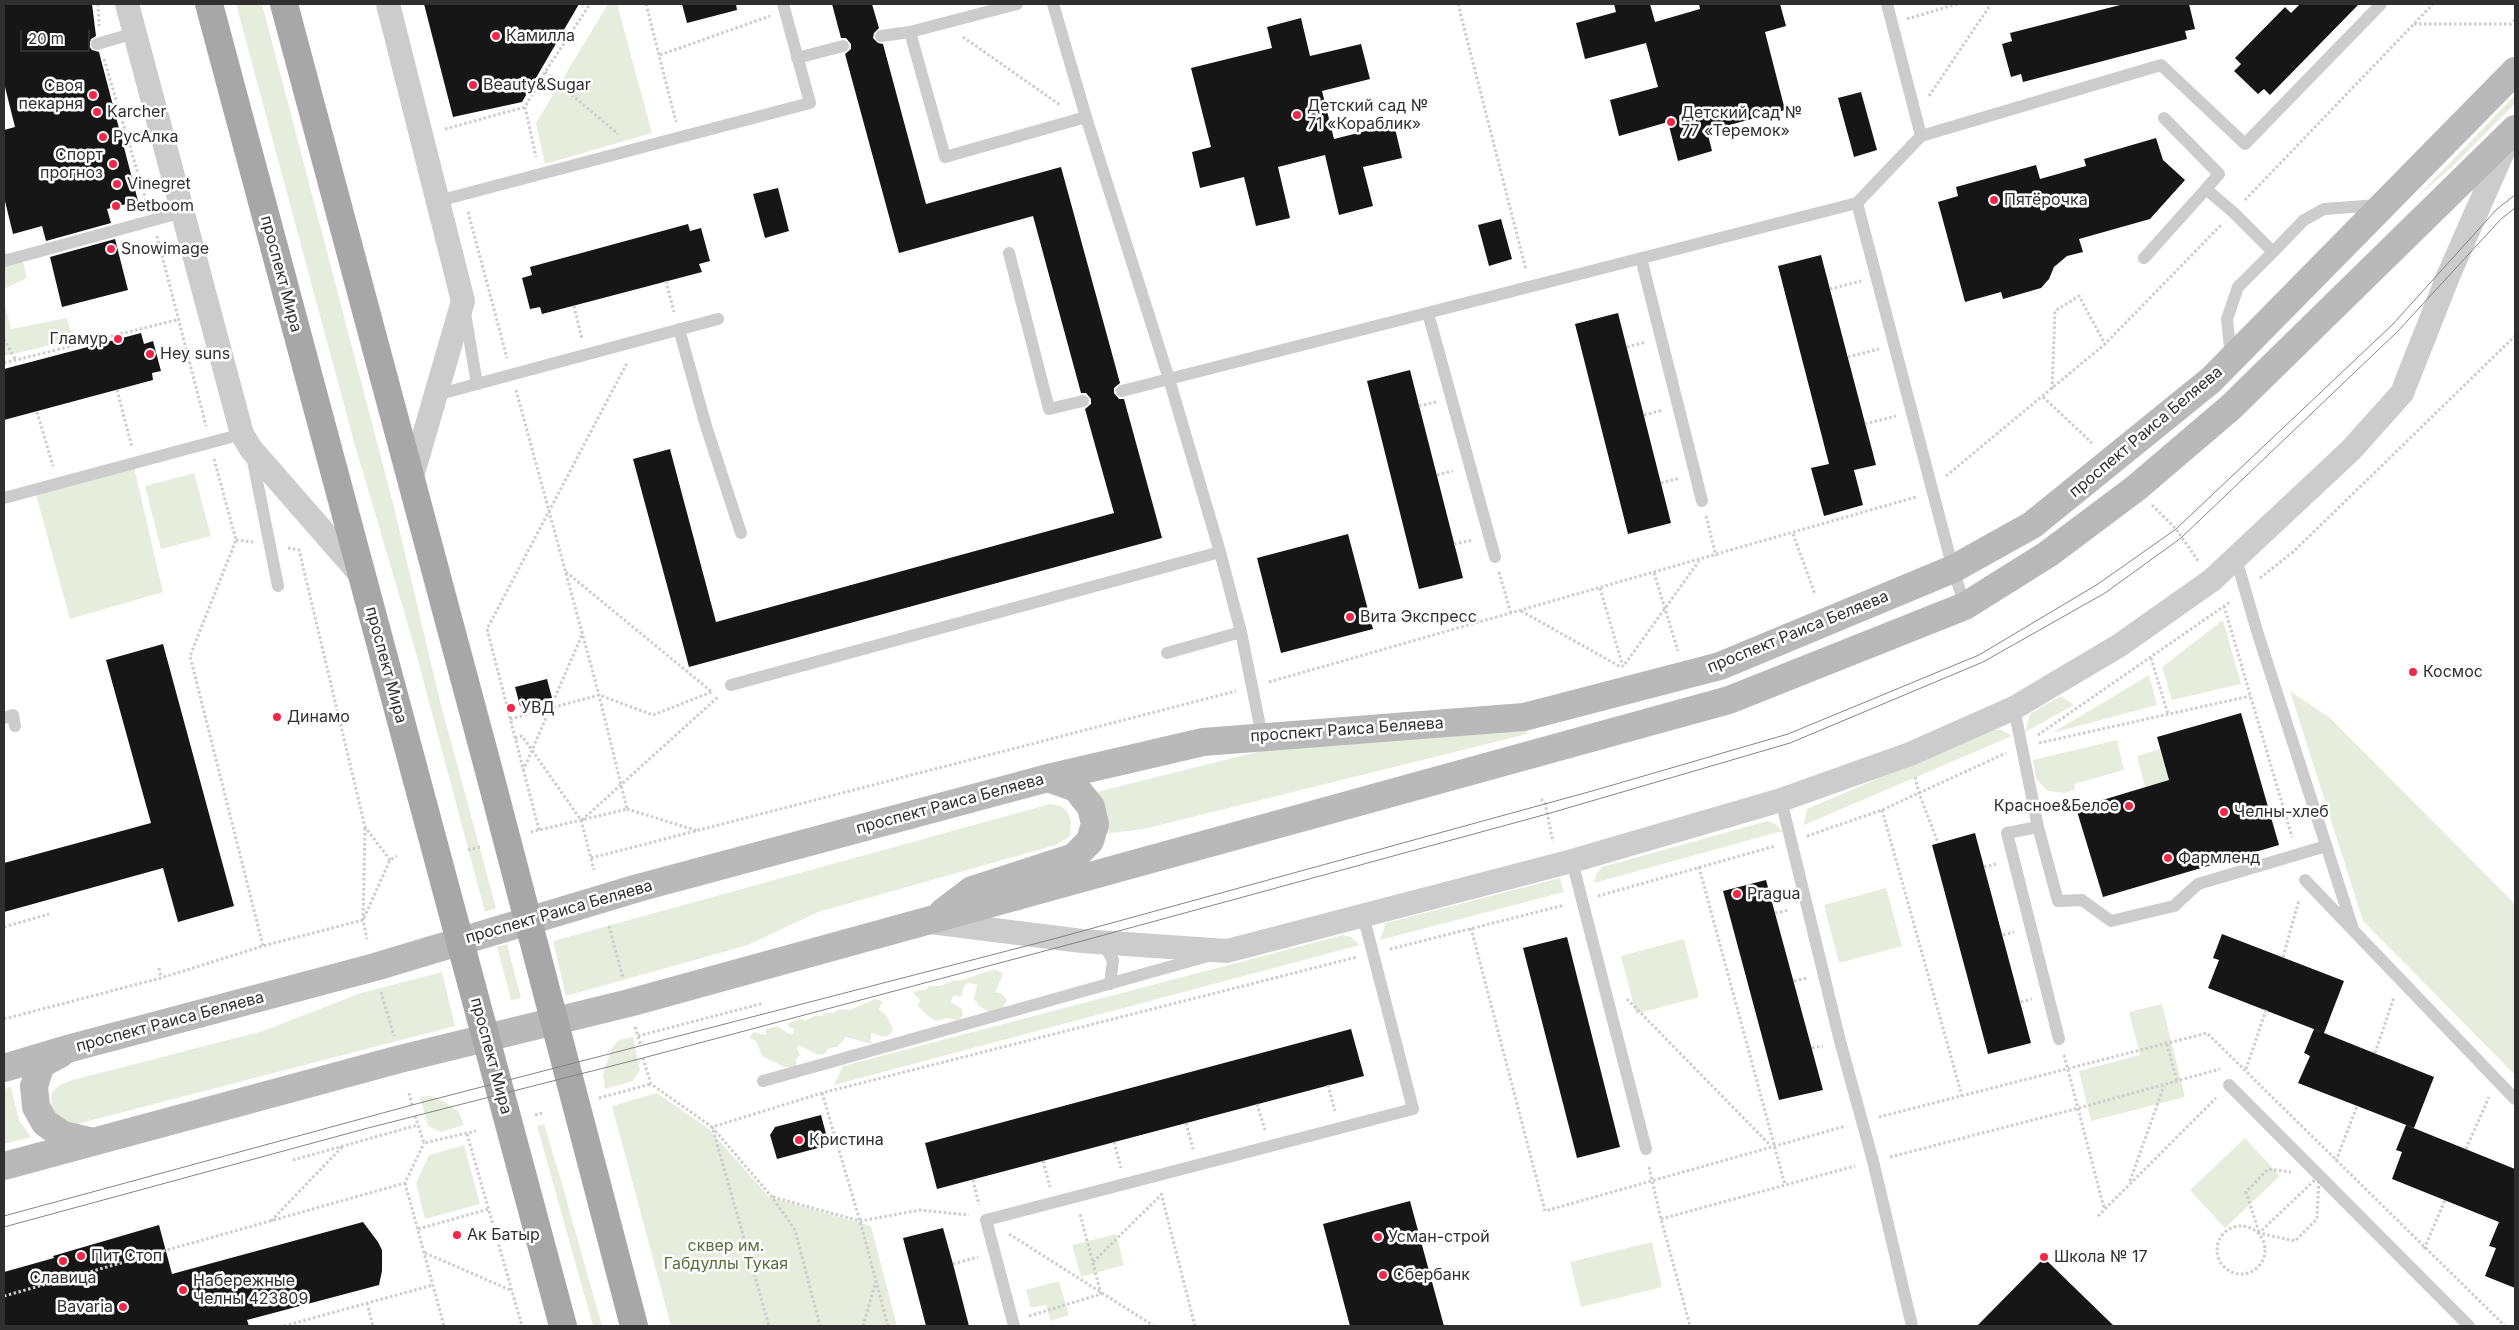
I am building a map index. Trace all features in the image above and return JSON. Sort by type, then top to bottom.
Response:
[{"type":"main road","name":"проспект Мира","points":[[209,4],[564,1326]]},
{"type":"main road","points":[[284,4],[634,1326]]},
{"type":"street","points":[[128,4],[246,441],[361,575]]},
{"type":"street","points":[[388,4],[463,301],[411,480]]},
{"type":"street","name":"проспект Раиса Беляева","points":[[4,1068],[71,1048],[375,967],[638,888],[1048,778],[1203,742],[1524,716],[1720,666],[1953,569],[2032,525],[2210,380],[2515,71]]},
{"type":"street","points":[[930,922],[1102,942],[1227,951],[1572,861],[1781,800],[1910,754],[2014,708],[2120,644],[2212,580],[2235,555],[2351,450],[2402,393],[2449,274],[2513,131]]},
{"type":"street","name":"проспект Раиса Беляева","points":[[4,1166],[400,1059],[553,1022],[930,922],[1532,752],[1728,700],[1965,606],[2048,554],[2136,488],[2231,407],[2513,131]]},
{"type":"street","points":[[930,922],[972,890],[1074,857],[1090,841],[1095,824],[1091,807],[1076,788],[1048,778]]},
{"type":"street","points":[[71,1048],[41,1064],[34,1086],[36,1107],[45,1123],[63,1135],[93,1142]]},
{"type":"lane","points":[[881,36],[910,32],[1018,4]]},
{"type":"lane","points":[[1053,4],[1083,118],[1169,379],[1220,552],[1241,632],[1262,736]]},
{"type":"lane","points":[[1887,4],[1921,136]]},
{"type":"lane","points":[[1122,390],[1857,203],[1921,136],[2161,65],[2245,144],[2381,4]]},
{"type":"lane","points":[[438,201],[810,104],[784,7]]},
{"type":"lane","points":[[910,32],[945,157],[1083,118]]},
{"type":"lane","points":[[98,44],[135,34]]},
{"type":"lane","points":[[798,58],[843,46]]},
{"type":"lane","points":[[2144,258],[2220,174],[2164,118]]},
{"type":"lane","points":[[2206,189],[2234,212],[2272,252]]},
{"type":"lane","points":[[1857,203],[1931,488],[1965,606]]},
{"type":"lane","points":[[2231,360],[2227,319],[2238,287],[2272,252],[2304,220],[2324,209],[2383,205]]},
{"type":"lane","points":[[4,260],[183,212]]},
{"type":"lane","points":[[1009,253],[1049,409],[1083,401]]},
{"type":"lane","points":[[1641,258],[1702,501]]},
{"type":"lane","points":[[463,301],[477,384]]},
{"type":"lane","points":[[1428,313],[1495,557]]},
{"type":"lane","points":[[436,395],[718,319]]},
{"type":"lane","points":[[679,330],[706,426],[741,533]]},
{"type":"lane","points":[[4,498],[210,442],[246,441],[278,586]]},
{"type":"lane","points":[[731,685],[1220,552]]},
{"type":"lane","points":[[2235,555],[2257,632],[2353,929]]},
{"type":"lane","points":[[1167,653],[1241,632]]},
{"type":"lane","points":[[2014,708],[2038,827],[2058,901],[2082,900],[2111,921],[2174,906],[2198,884],[2326,846]]},
{"type":"lane","points":[[4,718],[13,715],[15,726]]},
{"type":"lane","points":[[1781,800],[1840,1041],[1873,1161],[1912,1326]]},
{"type":"lane","points":[[2038,827],[2007,833],[2059,1039]]},
{"type":"lane","points":[[1572,861],[1646,1149]]},
{"type":"lane","points":[[2305,880],[2515,1099]]},
{"type":"lane","points":[[1013,1324],[995,1252],[984,1218],[1054,1202],[1413,1109],[1363,915]]},
{"type":"lane","points":[[1102,942],[1113,960],[1110,984]]},
{"type":"lane","points":[[763,1081],[1227,951]]},
{"type":"lane","points":[[2229,1086],[2315,1175],[2469,1326]]},
{"type":"path","points":[[98,4],[98,44],[180,319],[236,540],[190,656],[263,946]]},
{"type":"path","points":[[540,175],[525,107],[545,72],[590,4]]},
{"type":"path","points":[[646,4],[679,137]]},
{"type":"path","points":[[1458,4],[1530,286]]},
{"type":"path","points":[[1892,24],[1957,4]]},
{"type":"path","points":[[1916,116],[1991,4]]},
{"type":"path","points":[[591,858],[1252,687],[1911,500],[1931,488],[2052,390],[2105,344],[2433,4]]},
{"type":"path","points":[[660,55],[784,7]]},
{"type":"path","points":[[2414,24],[2512,24],[2515,20]]},
{"type":"path","points":[[944,24],[1083,118]]},
{"type":"path","points":[[545,72],[636,149]]},
{"type":"path","points":[[445,128],[525,107]]},
{"type":"path","points":[[443,122],[447,138]]},
{"type":"path","points":[[463,195],[583,634],[628,809]]},
{"type":"path","points":[[1830,289],[1877,277]]},
{"type":"path","points":[[666,281],[679,330]]},
{"type":"path","points":[[2052,390],[2056,311],[2079,296],[2105,344]]},
{"type":"path","points":[[574,306],[586,354]]},
{"type":"path","points":[[4,363],[180,319]]},
{"type":"path","points":[[4,339],[15,359]]},
{"type":"path","points":[[539,830],[487,629],[639,340]]},
{"type":"path","points":[[1848,357],[1895,345]]},
{"type":"path","points":[[117,390],[136,462]]},
{"type":"path","points":[[2043,397],[2096,447]]},
{"type":"path","points":[[37,412],[57,483]]},
{"type":"path","points":[[1866,424],[1912,412]]},
{"type":"path","points":[[2147,500],[2176,529],[2219,588],[2298,855]]},
{"type":"path","points":[[1702,501],[1716,556]]},
{"type":"path","points":[[1793,534],[1815,594]]},
{"type":"path","points":[[236,540],[300,550],[365,827],[363,920],[367,939]]},
{"type":"path","points":[[1495,557],[1511,614]]},
{"type":"path","points":[[1521,611],[1623,668],[1699,560]]},
{"type":"path","points":[[566,572],[712,692]]},
{"type":"path","points":[[1654,573],[1685,675]]},
{"type":"path","points":[[523,772],[583,634]]},
{"type":"path","points":[[2151,658],[2168,714]]},
{"type":"path","points":[[510,719],[599,695],[653,715],[731,685]]},
{"type":"path","points":[[581,820],[731,685]]},
{"type":"path","points":[[2021,747],[2250,696]]},
{"type":"path","points":[[514,738],[522,736],[581,820],[594,870]]},
{"type":"path","points":[[1910,754],[1919,793],[1938,843]]},
{"type":"path","points":[[531,832],[628,809],[698,831]]},
{"type":"path","points":[[1882,810],[1962,1096]]},
{"type":"path","points":[[365,827],[390,860]]},
{"type":"path","points":[[468,850],[480,847]]},
{"type":"path","points":[[363,920],[390,860],[397,856]]},
{"type":"path","points":[[1699,868],[1773,1147],[1785,1185]]},
{"type":"path","points":[[2283,957],[2305,880]]},
{"type":"path","points":[[4,927],[49,914]]},
{"type":"path","points":[[4,1019],[161,978],[263,946],[363,920]]},
{"type":"path","points":[[609,926],[623,980]]},
{"type":"path","points":[[1471,928],[1545,1211],[1863,1121],[2207,1034],[2246,1069],[2424,1249],[2506,1326]]},
{"type":"path","points":[[159,968],[161,978]]},
{"type":"path","points":[[1600,971],[1773,1147]]},
{"type":"path","points":[[2375,1053],[2400,979]]},
{"type":"path","points":[[380,988],[395,1042]]},
{"type":"path","points":[[638,1036],[764,1003]]},
{"type":"path","points":[[2098,1216],[2246,1069],[2266,1010]]},
{"type":"path","points":[[634,1023],[641,1046]]},
{"type":"path","points":[[2059,1039],[2079,1108],[2104,1209]]},
{"type":"path","points":[[2167,1044],[2178,1082]]},
{"type":"path","points":[[595,1098],[652,1084],[644,1058]]},
{"type":"path","points":[[2230,1066],[2239,1063]]},
{"type":"path","points":[[1661,1219],[1873,1161],[2178,1082],[2222,1068]]},
{"type":"path","points":[[2466,1149],[2496,1081]]},
{"type":"path","points":[[1328,1085],[1340,1128]]},
{"type":"path","points":[[2130,1184],[2164,1085]]},
{"type":"path","points":[[409,1093],[412,1105]]},
{"type":"path","points":[[822,1093],[860,1221],[888,1326]]},
{"type":"path","points":[[1257,1104],[1269,1146]]},
{"type":"path","points":[[2336,1161],[2357,1106]]},
{"type":"path","points":[[535,1115],[542,1114]]},
{"type":"path","points":[[415,1116],[424,1143],[406,1184],[444,1326]]},
{"type":"path","points":[[1186,1123],[1197,1165]]},
{"type":"path","points":[[293,1160],[418,1125]]},
{"type":"path","points":[[769,1326],[712,1127],[772,1196],[794,1230],[820,1326]]},
{"type":"path","points":[[424,1143],[476,1131]]},
{"type":"path","points":[[467,1134],[522,1326]]},
{"type":"path","points":[[1114,1142],[1125,1183]]},
{"type":"path","points":[[270,1221],[344,1146]]},
{"type":"path","points":[[1646,1149],[1661,1219],[1690,1326]]},
{"type":"path","points":[[1043,1161],[1054,1202]]},
{"type":"path","points":[[2294,1173],[2268,1169],[2246,1192],[2259,1233],[2264,1241],[2266,1251],[2258,1268],[2250,1273],[2240,1274],[2231,1272],[2223,1266],[2218,1258],[2219,1239],[2225,1232],[2233,1227],[2242,1225],[2252,1228],[2259,1233],[2295,1241],[2317,1219],[2315,1175]]},
{"type":"path","points":[[1157,1175],[1195,1326]]},
{"type":"path","points":[[2259,1233],[2315,1175]]},
{"type":"path","points":[[973,1180],[984,1218]]},
{"type":"path","points":[[4,1296],[406,1184]]},
{"type":"path","points":[[1093,1263],[1162,1194]]},
{"type":"path","points":[[772,1196],[860,1221],[920,1210],[984,1218],[1154,1326]]},
{"type":"path","points":[[1075,1196],[1101,1294]]},
{"type":"path","points":[[2424,1249],[2445,1200]]},
{"type":"path","points":[[418,1229],[489,1209]]},
{"type":"path","points":[[952,1264],[995,1252]]},
{"type":"path","points":[[425,1253],[511,1291]]},
{"type":"path","points":[[863,1326],[876,1281]]},
{"type":"path","points":[[284,1326],[433,1284]]},
{"type":"path","points":[[1013,1324],[1101,1294]]},
{"type":"path","points":[[367,1303],[373,1326]]},
{"type":"green space","points":[[236,4],[262,4],[394,507],[440,701],[496,908],[485,912],[413,642],[354,442]]},
{"type":"green space","points":[[608,4],[617,4],[652,133],[545,164],[536,123]]},
{"type":"green space","points":[[2515,95],[2515,104],[2452,167],[2416,198]]},
{"type":"green space","points":[[4,253],[21,254],[27,278],[4,289]]},
{"type":"green space","points":[[4,302],[11,329],[67,318],[73,340],[4,356]]},
{"type":"green space","points":[[134,467],[163,592],[70,619],[36,495]]},
{"type":"green space","points":[[194,473],[211,536],[161,549],[145,486]]},
{"type":"green space","points":[[2223,620],[2241,684],[2172,700],[2162,667]]},
{"type":"green space","points":[[2149,675],[2157,705],[2052,733]]},
{"type":"green space","points":[[2290,691],[2329,717],[2515,904],[2515,1075],[2363,921]]},
{"type":"green space","points":[[2061,696],[2074,705],[2025,732],[2030,714]]},
{"type":"green space","points":[[1526,727],[1527,734],[1144,829],[1104,834],[1093,793],[1261,751]]},
{"type":"green space","points":[[1991,730],[2002,730],[2012,736],[1804,825],[1807,809]]},
{"type":"green space","points":[[2117,740],[2124,770],[2074,784],[2075,790],[2064,793],[2048,791],[2036,779],[2033,760]]},
{"type":"green space","points":[[2160,749],[2169,780],[2145,787],[2137,756]]},
{"type":"green space","points":[[1050,804],[1060,806],[1067,811],[1071,820],[1070,836],[1056,845],[818,912],[748,945],[566,996],[553,941]]},
{"type":"green space","points":[[1767,821],[1776,824],[1782,831],[1594,883],[1596,875],[1602,867]]},
{"type":"green space","points":[[1560,878],[1564,892],[1380,940],[1386,923]]},
{"type":"green space","points":[[1886,888],[1902,946],[1839,963],[1824,905]]},
{"type":"green space","points":[[1343,935],[1351,937],[1360,945],[834,1085],[843,1066]]},
{"type":"green space","points":[[1684,939],[1699,997],[1636,1014],[1621,956]]},
{"type":"green space","points":[[507,944],[521,998],[511,1000],[497,947]]},
{"type":"green space","points":[[995,969],[1003,974],[995,992],[1002,994],[1007,1000],[1003,1008],[990,1012],[979,1006],[974,999],[977,985],[969,983],[964,986],[962,996],[953,996],[951,1002],[962,1009],[963,1015],[959,1021],[948,1018],[936,1021],[918,1006],[920,1000],[913,993],[919,990],[926,990],[929,986],[941,986],[954,980],[959,981]]},
{"type":"green space","points":[[442,972],[455,1026],[73,1125],[64,1122],[51,1109],[52,1093],[58,1086],[69,1081],[263,1031],[361,993]]},
{"type":"green space","points":[[875,999],[883,1001],[879,1009],[887,1016],[893,1029],[890,1035],[885,1037],[871,1033],[871,1044],[846,1037],[837,1047],[829,1048],[824,1054],[818,1055],[799,1045],[797,1048],[800,1055],[796,1059],[797,1067],[784,1067],[762,1056],[756,1041],[750,1038],[753,1032],[766,1035],[766,1029],[778,1026],[787,1033],[793,1034],[794,1029],[789,1027],[788,1023],[802,1019],[805,1021],[814,1016],[822,1016],[825,1013],[833,1013],[840,1009],[850,1010]]},
{"type":"green space","points":[[2162,1004],[2185,1097],[2091,1121],[2079,1071],[2140,1055],[2129,1012]]},
{"type":"green space","points":[[633,1037],[640,1070],[633,1081],[605,1089],[603,1075],[611,1049],[619,1040]]},
{"type":"green space","points":[[11,1087],[19,1120],[31,1137],[4,1144],[4,1089]]},
{"type":"green space","name":"сквер им. Габдуллы Тукая","points":[[657,1093],[709,1129],[769,1197],[871,1226],[897,1326],[671,1326],[612,1106]]},
{"type":"green space","points":[[431,1096],[445,1102],[459,1112],[464,1125],[441,1132],[428,1126],[420,1097]]},
{"type":"green space","points":[[544,1124],[602,1326],[593,1326],[537,1126]]},
{"type":"green space","points":[[2245,1138],[2280,1176],[2225,1228],[2190,1190]]},
{"type":"green space","points":[[464,1145],[480,1204],[425,1219],[416,1183],[429,1155]]},
{"type":"green space","points":[[1116,1234],[1124,1265],[1081,1277],[1072,1245]]},
{"type":"green space","points":[[1652,1242],[1662,1287],[1581,1307],[1570,1262]]},
{"type":"green space","points":[[1059,1281],[1069,1315],[1050,1321],[1046,1305],[1031,1308],[1026,1290]]},
{"type":"building","points":[[4,4],[92,4],[96,36],[91,39],[89,46],[92,50],[99,52],[138,201],[107,209],[111,223],[46,241],[42,226],[13,234],[4,197],[4,130],[15,127],[4,83]]},
{"type":"building","points":[[424,4],[579,4],[522,102],[453,117]]},
{"type":"building","points":[[682,4],[736,4],[737,10],[687,23]]},
{"type":"building","points":[[832,4],[872,4],[879,28],[874,33],[873,38],[878,43],[883,44],[926,204],[1061,167],[1120,383],[1114,388],[1114,393],[1119,399],[1124,399],[1162,538],[689,667],[633,459],[670,449],[716,622],[1114,513],[1085,409],[1091,404],[1091,399],[1086,393],[1081,393],[1033,216],[899,253],[845,54],[851,49],[851,44],[846,38],[841,38]]},
{"type":"building","points":[[1614,4],[1650,4],[1655,22],[1700,9],[1699,4],[1780,4],[1786,26],[1765,32],[1785,110],[1707,131],[1712,151],[1678,161],[1668,122],[1619,136],[1610,100],[1658,87],[1646,43],[1585,59],[1576,23],[1616,12]]},
{"type":"building","points":[[2124,4],[2189,4],[2195,29],[2185,31],[2187,39],[2023,82],[2021,74],[2011,77],[2002,44],[2012,41],[2010,33]]},
{"type":"building","points":[[2300,4],[2359,4],[2270,95],[2264,89],[2258,94],[2234,71],[2241,64],[2235,58],[2285,7],[2291,13]]},
{"type":"building","points":[[1301,18],[1310,56],[1361,44],[1370,79],[1322,91],[1334,139],[1394,124],[1402,158],[1363,167],[1373,206],[1339,215],[1325,155],[1278,167],[1290,218],[1256,226],[1244,177],[1200,188],[1192,152],[1211,147],[1191,68],[1272,48],[1267,27]]},
{"type":"building","points":[[1861,92],[1877,150],[1854,157],[1838,98]]},
{"type":"building","points":[[2156,138],[2163,160],[2185,180],[2150,219],[2079,239],[2083,252],[2067,256],[2054,267],[2049,279],[2041,288],[2003,299],[2001,292],[1965,302],[1938,202],[1958,196],[1956,187],[2036,165],[2040,179],[2086,166],[2084,159]]},
{"type":"building","points":[[778,188],[789,231],[765,238],[753,194]]},
{"type":"building","points":[[1501,219],[1512,259],[1489,266],[1478,225]]},
{"type":"building","points":[[688,224],[690,231],[701,228],[710,261],[699,264],[702,272],[542,314],[540,307],[530,309],[522,278],[532,275],[530,267]]},
{"type":"building","points":[[115,239],[128,290],[62,307],[50,257]]},
{"type":"building","points":[[1821,255],[1876,465],[1854,470],[1863,505],[1824,516],[1811,468],[1829,464],[1778,266]]},
{"type":"building","points":[[1618,313],[1671,523],[1628,534],[1575,324]]},
{"type":"building","points":[[141,333],[144,344],[153,341],[161,371],[152,373],[153,380],[4,420],[4,369]]},
{"type":"building","points":[[1410,370],[1463,578],[1419,589],[1367,381]]},
{"type":"building","points":[[1348,534],[1373,629],[1281,653],[1257,558]]},
{"type":"building","points":[[163,644],[234,906],[178,922],[163,868],[4,912],[4,863],[151,823],[106,660]]},
{"type":"building","points":[[547,679],[552,698],[520,706],[515,687]]},
{"type":"building","points":[[2241,713],[2279,845],[2103,897],[2076,808],[2169,780],[2157,737]]},
{"type":"building","points":[[1975,833],[2031,1043],[1988,1054],[1932,845]]},
{"type":"building","points":[[1766,880],[1823,1090],[1779,1100],[1723,891]]},
{"type":"building","points":[[2222,934],[2344,981],[2324,1033],[2208,988],[2219,960],[2213,958]]},
{"type":"building","points":[[1567,937],[1620,1147],[1577,1158],[1523,948]]},
{"type":"building","points":[[1351,1029],[1364,1076],[937,1189],[925,1143]]},
{"type":"building","points":[[2314,1029],[2434,1077],[2414,1128],[2298,1083],[2310,1056],[2304,1053]]},
{"type":"building","name":"Кристина","points":[[821,1115],[829,1145],[777,1159],[770,1135],[775,1127]]},
{"type":"building","points":[[2406,1125],[2515,1169],[2515,1288],[2485,1276],[2496,1248],[2489,1246],[2499,1222],[2392,1179],[2402,1152],[2396,1150]]},
{"type":"building","name":"Сбербанк","points":[[1410,1201],[1444,1326],[1350,1326],[1323,1224]]},
{"type":"building","points":[[363,1222],[382,1250],[382,1271],[379,1285],[247,1320],[249,1326],[4,1326],[4,1272],[159,1225],[172,1274]]},
{"type":"building","points":[[943,1228],[969,1326],[926,1326],[903,1238]]},
{"type":"building","points":[[2044,1258],[2114,1326],[1977,1326]]},
{"type":"tram line","points":[[4,1216],[412,1105],[1057,938],[1592,791],[1788,734],[1979,655],[2098,584],[2176,529],[2392,325],[2497,209],[2515,195]]},
{"type":"tram line","points":[[4,1227],[368,1128],[643,1058],[1082,941],[1547,814],[1790,743],[1983,662],[2105,593],[2181,538],[2398,331],[2501,219],[2515,208]]},
{"type":"place","name":"Камилла","points":[[496,36]]},
{"type":"place","name":"Beauty&Sugar","points":[[473,85]]},
{"type":"place","name":"Своя пекарня","points":[[93,95]]},
{"type":"place","name":"Karcher","points":[[97,112]]},
{"type":"place","name":"Детский сад № 71 «Кораблик»","points":[[1297,115]]},
{"type":"place","name":"Детский сад № 77 «Теремок»","points":[[1671,122]]},
{"type":"place","name":"РусАлка","points":[[103,137]]},
{"type":"place","name":"Спорт прогноз","points":[[113,164]]},
{"type":"place","name":"Vinegret","points":[[117,184]]},
{"type":"place","name":"Пятёрочка","points":[[1994,200]]},
{"type":"place","name":"Betboom","points":[[116,206]]},
{"type":"place","name":"Snowimage","points":[[111,249]]},
{"type":"place","name":"Гламур","points":[[118,339]]},
{"type":"place","name":"Hey suns","points":[[150,354]]},
{"type":"place","name":"Вита Экспресс","points":[[1350,617]]},
{"type":"place","name":"Космос","points":[[2413,672]]},
{"type":"place","name":"УВД","points":[[511,708]]},
{"type":"place","name":"Динамо","points":[[277,717]]},
{"type":"place","name":"Красное&Белое","points":[[2129,806]]},
{"type":"place","name":"Челны-хлеб","points":[[2224,812]]},
{"type":"place","name":"Фармленд","points":[[2168,858]]},
{"type":"place","name":"Pragua","points":[[1737,894]]},
{"type":"place","name":"Кристина","points":[[799,1140]]},
{"type":"place","name":"Ак Батыр","points":[[457,1235]]},
{"type":"place","name":"Усман-строй","points":[[1378,1237]]},
{"type":"place","name":"Пит Стоп","points":[[81,1256]]},
{"type":"place","name":"Школа № 17","points":[[2044,1257]]},
{"type":"place","name":"Славица","points":[[63,1261]]},
{"type":"place","name":"Сбербанк","points":[[1383,1275]]},
{"type":"place","name":"Набережные Челны 423809","points":[[183,1290]]},
{"type":"place","name":"Bavaria","points":[[123,1307]]}]
